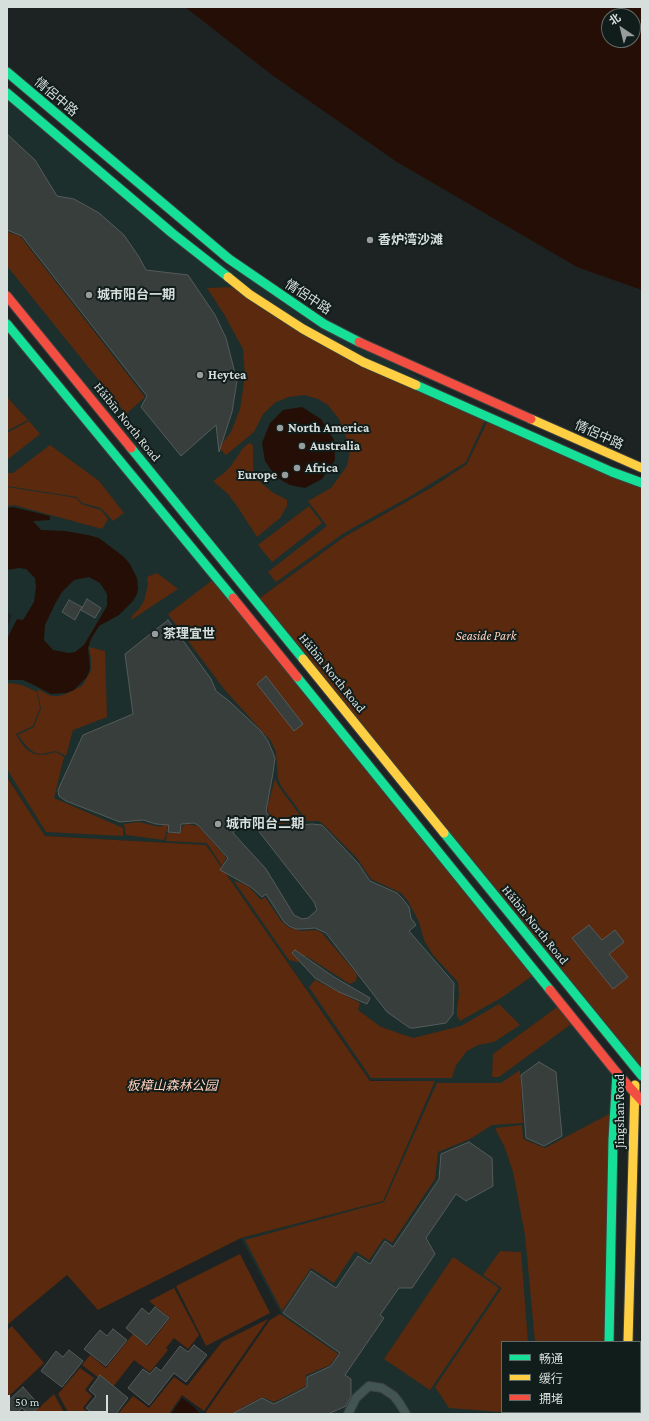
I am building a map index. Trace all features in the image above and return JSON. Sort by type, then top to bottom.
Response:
[{"type":"main road","name":"情侶中路","points":[[7,72],[229,259],[324,324],[370,348],[642,468]]},
{"type":"main road","points":[[7,94],[172,233],[249,294],[303,329],[363,362],[612,472],[642,483]]},
{"type":"main road","name":"Hǎibīn North Road","points":[[7,296],[250,592],[642,1076]]},
{"type":"main road","points":[[7,324],[232,596],[617,1073],[642,1101]]},
{"type":"main road","name":"Jingshan Road","points":[[609,1341],[613,1140],[617,1073],[635,1068],[628,1341]]},
{"type":"main road","points":[[630,1243],[640,1219]]},
{"type":"lane","points":[[348,1414],[356,1398],[369,1386],[382,1388],[394,1396],[406,1414]]},
{"type":"shaded area","points":[[185,7],[642,7],[642,290],[577,267],[397,162],[272,75]]},
{"type":"shaded area","points":[[7,94],[171,233],[489,418],[467,464],[434,486],[344,537],[257,600],[7,293]]},
{"type":"shaded area","points":[[7,327],[617,1073],[609,1341],[501,1341],[501,1413],[607,1414],[228,1414],[286,1323],[241,1238],[383,1201],[435,1081],[370,1080],[206,845],[45,836],[7,776],[7,628],[12,615],[7,612]]},
{"type":"shaded area","points":[[302,407],[321,419],[334,440],[335,460],[322,479],[305,488],[290,485],[276,477],[265,461],[262,443],[270,423],[283,410]]},
{"type":"shaded area","points":[[13,507],[50,516],[50,520],[33,521],[41,530],[65,531],[99,538],[124,557],[130,564],[137,578],[137,594],[133,601],[119,615],[99,626],[91,639],[88,648],[90,667],[86,678],[74,690],[66,693],[51,694],[23,680],[7,680],[7,639],[17,619],[23,620],[34,602],[36,587],[35,578],[26,569],[19,568],[7,570],[7,508]],"holes":[[[89,577],[100,583],[107,594],[107,606],[84,645],[75,652],[69,653],[53,650],[44,640],[45,625],[62,592],[74,580]]]},
{"type":"shaded area","points":[[182,1398],[193,1406],[200,1414],[171,1414]]},
{"type":"green space","points":[[7,232],[20,236],[145,397],[126,414],[7,266]]},
{"type":"green space","points":[[231,287],[485,420],[466,462],[409,497],[344,533],[276,582],[268,572],[327,526],[308,501],[331,488],[347,466],[350,452],[339,419],[328,405],[318,399],[304,395],[289,397],[276,402],[263,414],[254,432],[226,455],[219,448],[231,432],[240,409],[245,376],[243,349],[224,314],[207,288]]},
{"type":"green space","points":[[7,397],[28,420],[7,431]]},
{"type":"green space","name":"Seaside Park","points":[[489,418],[642,484],[642,1076],[257,600],[344,537],[434,486],[467,464]]},
{"type":"green space","points":[[29,421],[40,434],[7,460],[7,433]]},
{"type":"green space","points":[[249,443],[253,445],[253,469],[258,480],[272,492],[287,500],[287,506],[280,518],[257,537],[228,494],[213,481],[231,466],[243,448]]},
{"type":"green space","points":[[50,445],[99,481],[124,513],[113,521],[101,508],[82,503],[77,497],[7,486],[7,473],[13,473]]},
{"type":"green space","points":[[7,487],[77,498],[81,504],[101,510],[108,519],[102,529],[14,505],[7,506]]},
{"type":"green space","points":[[309,506],[322,523],[272,562],[258,545]]},
{"type":"green space","points":[[157,573],[178,589],[131,620],[132,616],[144,601],[148,585],[147,577]]},
{"type":"green space","points":[[214,579],[535,974],[501,998],[460,1021],[457,1016],[459,994],[458,982],[433,955],[424,940],[419,922],[408,901],[401,893],[371,879],[357,858],[323,824],[319,821],[307,821],[281,786],[278,778],[276,752],[271,741],[224,689],[168,614]]},
{"type":"green space","points":[[89,647],[105,651],[107,717],[73,730],[66,756],[56,751],[42,754],[35,753],[27,747],[18,735],[34,727],[41,708],[37,689],[51,696],[59,696],[82,686],[91,671]]},
{"type":"green space","points":[[7,684],[22,685],[37,692],[40,708],[33,726],[16,734],[20,741],[26,749],[34,754],[44,755],[56,752],[64,757],[54,798],[123,828],[123,836],[46,832],[7,769]]},
{"type":"green space","name":"板樟山森林公园","points":[[7,777],[45,836],[206,845],[370,1081],[435,1081],[383,1201],[241,1238],[98,1310],[67,1275],[7,1325]]},
{"type":"green space","points":[[275,779],[279,787],[305,822],[277,824],[271,817],[268,811],[268,805]]},
{"type":"green space","points":[[139,822],[160,827],[169,822],[164,840],[126,835],[124,824]]},
{"type":"green space","points":[[186,824],[198,826],[224,855],[226,858],[222,866],[207,843],[166,841],[167,833],[181,833],[182,827]]},
{"type":"green space","points":[[234,881],[249,887],[261,900],[265,897],[281,921],[288,927],[300,931],[316,930],[322,933],[355,972],[357,976],[356,981],[350,984],[306,956],[298,962],[289,960]]},
{"type":"green space","points":[[315,980],[360,1003],[358,1010],[381,1027],[413,1038],[461,1026],[499,1004],[520,1025],[494,1042],[478,1045],[467,1051],[456,1065],[452,1078],[371,1078],[309,987]]},
{"type":"green space","points":[[560,1005],[574,1022],[499,1077],[492,1077],[493,1054]]},
{"type":"green space","points":[[520,1070],[523,1123],[492,1125],[470,1139],[438,1152],[435,1179],[392,1243],[384,1238],[369,1260],[355,1251],[334,1283],[311,1268],[282,1311],[245,1240],[384,1202],[437,1083],[501,1083]]},
{"type":"green space","points":[[611,1113],[605,1341],[535,1341],[525,1235],[513,1172],[505,1148],[495,1128],[522,1125],[523,1139],[545,1148]]},
{"type":"green space","points":[[500,1251],[521,1252],[528,1341],[501,1341],[501,1412],[449,1408],[435,1387],[502,1288],[483,1275]]},
{"type":"green space","points":[[240,1254],[270,1313],[206,1346],[176,1286]]},
{"type":"green space","points":[[453,1257],[499,1288],[430,1390],[384,1359]]},
{"type":"green space","points":[[174,1288],[199,1335],[188,1349],[174,1338],[166,1348],[168,1350],[150,1372],[134,1360],[112,1388],[82,1365],[90,1355],[106,1368],[133,1334],[148,1346],[170,1318],[149,1301]]},
{"type":"green space","points":[[280,1314],[338,1354],[330,1365],[306,1375],[306,1386],[274,1402],[262,1397],[241,1408],[240,1414],[207,1414],[206,1412],[270,1320]]},
{"type":"green space","points":[[268,1319],[204,1411],[182,1395],[169,1414],[118,1414],[133,1396],[149,1408],[174,1377],[187,1386],[222,1342]]},
{"type":"green space","points":[[12,1326],[44,1363],[7,1398],[7,1330]]},
{"type":"green space","points":[[80,1368],[94,1378],[85,1390],[92,1396],[83,1408],[90,1414],[69,1414],[58,1394]]},
{"type":"green space","points":[[54,1394],[65,1414],[32,1414]]},
{"type":"building","name":"城市阳台一期","points":[[7,134],[35,160],[57,196],[74,199],[99,213],[124,235],[146,270],[188,275],[215,315],[226,338],[237,381],[232,412],[219,452],[216,425],[181,456],[141,407],[147,396],[22,236],[7,230]]},
{"type":"building","points":[[87,599],[101,608],[95,618],[81,610]]},
{"type":"building","points":[[69,600],[82,607],[75,620],[62,612]]},
{"type":"building","name":"城市阳台二期","points":[[168,620],[211,679],[216,691],[261,731],[268,741],[275,758],[266,811],[272,822],[277,827],[312,824],[322,825],[358,863],[370,881],[397,893],[409,907],[411,918],[416,925],[409,931],[454,983],[453,1014],[446,1023],[410,1028],[387,1012],[326,933],[315,928],[296,929],[289,926],[284,922],[266,894],[262,897],[251,887],[220,870],[228,858],[198,825],[194,823],[181,824],[180,833],[168,832],[169,825],[156,824],[143,820],[120,822],[66,801],[59,796],[58,790],[83,735],[133,714],[125,654]],"holes":[[[246,815],[314,902],[317,910],[308,918],[302,919],[294,915],[266,869],[233,833]]]},
{"type":"building","points":[[266,676],[303,724],[294,731],[257,684]]},
{"type":"building","points":[[589,925],[602,940],[615,930],[624,942],[609,954],[628,977],[613,989],[572,938]]},
{"type":"building","points":[[295,950],[334,977],[370,998],[367,1004],[339,992],[315,978],[292,953]]},
{"type":"building","points":[[539,1062],[556,1072],[562,1136],[544,1146],[526,1138],[521,1075]]},
{"type":"building","points":[[469,1142],[492,1158],[493,1186],[466,1201],[456,1194],[426,1238],[435,1254],[412,1288],[399,1288],[380,1315],[384,1318],[345,1375],[351,1379],[351,1396],[346,1406],[328,1414],[232,1414],[262,1398],[274,1404],[307,1387],[307,1377],[331,1366],[340,1353],[283,1313],[311,1271],[336,1288],[358,1256],[370,1264],[385,1241],[393,1247],[439,1179],[441,1154]]},
{"type":"building","points":[[155,1307],[169,1318],[147,1345],[126,1328],[142,1308],[149,1314]]},
{"type":"building","points":[[113,1329],[127,1340],[106,1366],[84,1349],[100,1330],[107,1336]]},
{"type":"building","points":[[194,1345],[207,1355],[186,1382],[174,1373],[149,1405],[128,1388],[143,1369],[150,1374],[156,1367],[161,1371],[180,1346],[188,1352]]},
{"type":"building","points":[[69,1350],[83,1361],[62,1387],[41,1371],[56,1351],[63,1357]]},
{"type":"building","points":[[100,1375],[128,1398],[116,1414],[94,1414],[86,1408],[96,1396],[89,1390]]},
{"type":"building","points":[[23,1387],[40,1406],[31,1414],[28,1414],[22,1408],[16,1414],[7,1414],[7,1402]]},
{"type":"traffic: fast","points":[[7,72],[229,259],[324,324],[359,342]]},
{"type":"traffic: fast","points":[[7,93],[172,233],[228,277]]},
{"type":"traffic: fast","points":[[7,324],[233,598]]},
{"type":"traffic: fast","points":[[416,385],[612,472],[642,483]]},
{"type":"traffic: fast","points":[[131,448],[303,659]]},
{"type":"traffic: fast","points":[[297,677],[550,990]]},
{"type":"traffic: fast","points":[[444,833],[642,1076]]},
{"type":"traffic: fast","points":[[609,1341],[613,1140],[617,1073]]},
{"type":"traffic: slow","points":[[228,277],[249,294],[303,329],[363,362],[416,385]]},
{"type":"traffic: slow","points":[[531,419],[642,468]]},
{"type":"traffic: slow","points":[[303,659],[444,833]]},
{"type":"traffic: slow","points":[[628,1341],[635,1085]]},
{"type":"traffic: jam","points":[[7,296],[131,448]]},
{"type":"traffic: jam","points":[[359,342],[531,419]]},
{"type":"traffic: jam","points":[[233,598],[297,677]]},
{"type":"traffic: jam","points":[[550,990],[617,1073],[642,1101]]},
{"type":"place","name":"香炉湾沙滩","points":[[370,240]]},
{"type":"place","name":"城市阳台一期","points":[[89,295]]},
{"type":"place","name":"Heytea","points":[[200,375]]},
{"type":"place","name":"North America","points":[[280,428]]},
{"type":"place","name":"Australia","points":[[302,446]]},
{"type":"place","name":"Africa","points":[[297,468]]},
{"type":"place","name":"Europe","points":[[285,475]]},
{"type":"place","name":"茶理宜世","points":[[155,634]]},
{"type":"place","name":"城市阳台二期","points":[[218,824]]}]
